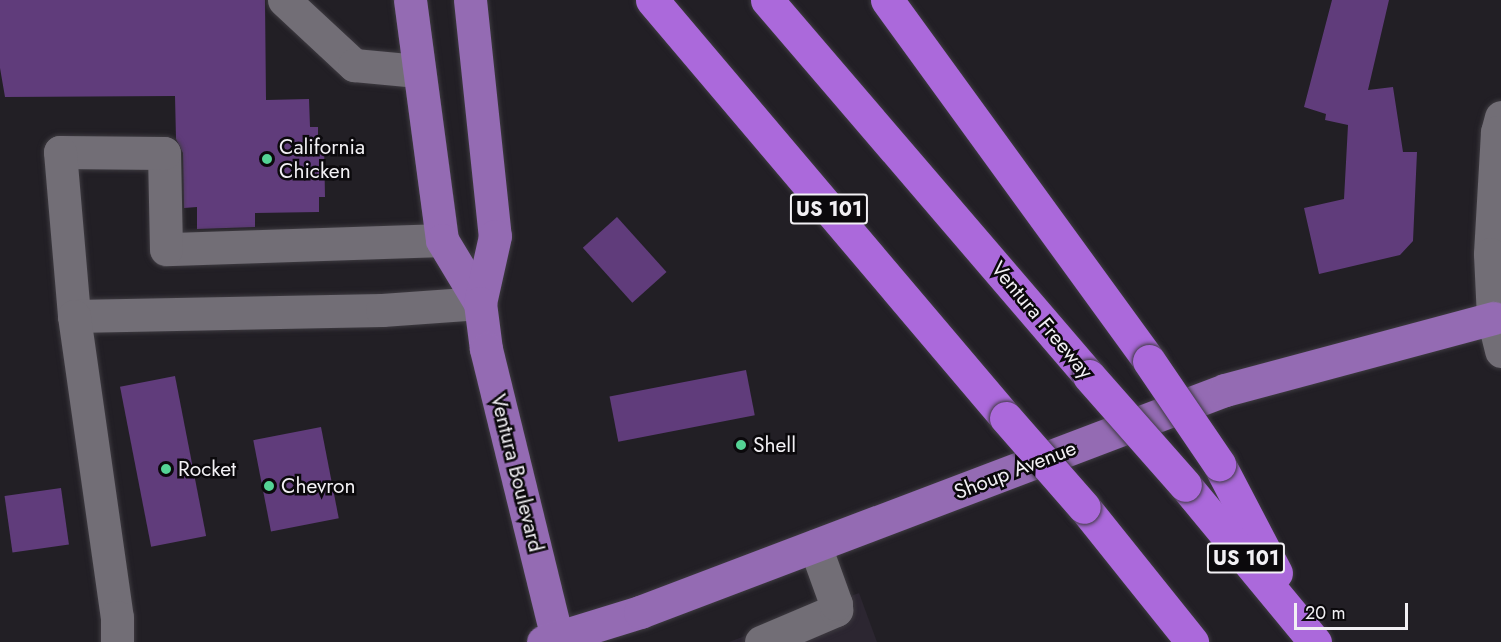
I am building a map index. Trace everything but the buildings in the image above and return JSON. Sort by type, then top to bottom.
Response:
[{"type":"highway","name":"US 101","points":[[652,0],[1084,507],[1192,642]]},
{"type":"highway","name":"Ventura Freeway","points":[[767,0],[1185,485],[1311,636]]},
{"type":"highway","points":[[888,0],[1149,361],[1219,464],[1311,636]]},
{"type":"main road","name":"Ventura Boulevard","points":[[410,0],[442,240],[480,303]]},
{"type":"main road","name":"Ventura Boulevard","points":[[470,0],[495,236],[480,303],[486,349],[553,640]]},
{"type":"main road","name":"Shoup Avenue","points":[[553,640],[640,612],[1225,390],[1493,318]]},
{"type":"street","points":[[284,0],[354,65],[418,71]]},
{"type":"street","points":[[1501,117],[1497,132],[1490,254],[1493,318],[1501,351]]},
{"type":"street","points":[[117,642],[117,616],[75,316],[60,152],[164,153],[166,249],[442,240]]},
{"type":"street","points":[[75,316],[382,310],[480,303]]},
{"type":"street","points":[[760,642],[836,610],[836,604],[815,546]]},
{"type":"shaded area","points":[[859,593],[877,642],[729,642]]},
{"type":"place","name":"California Chicken","points":[[267,159]]},
{"type":"place","name":"Shell","points":[[741,445]]},
{"type":"place","name":"Rocket","points":[[166,469]]},
{"type":"place","name":"Chevron","points":[[269,486]]}]
